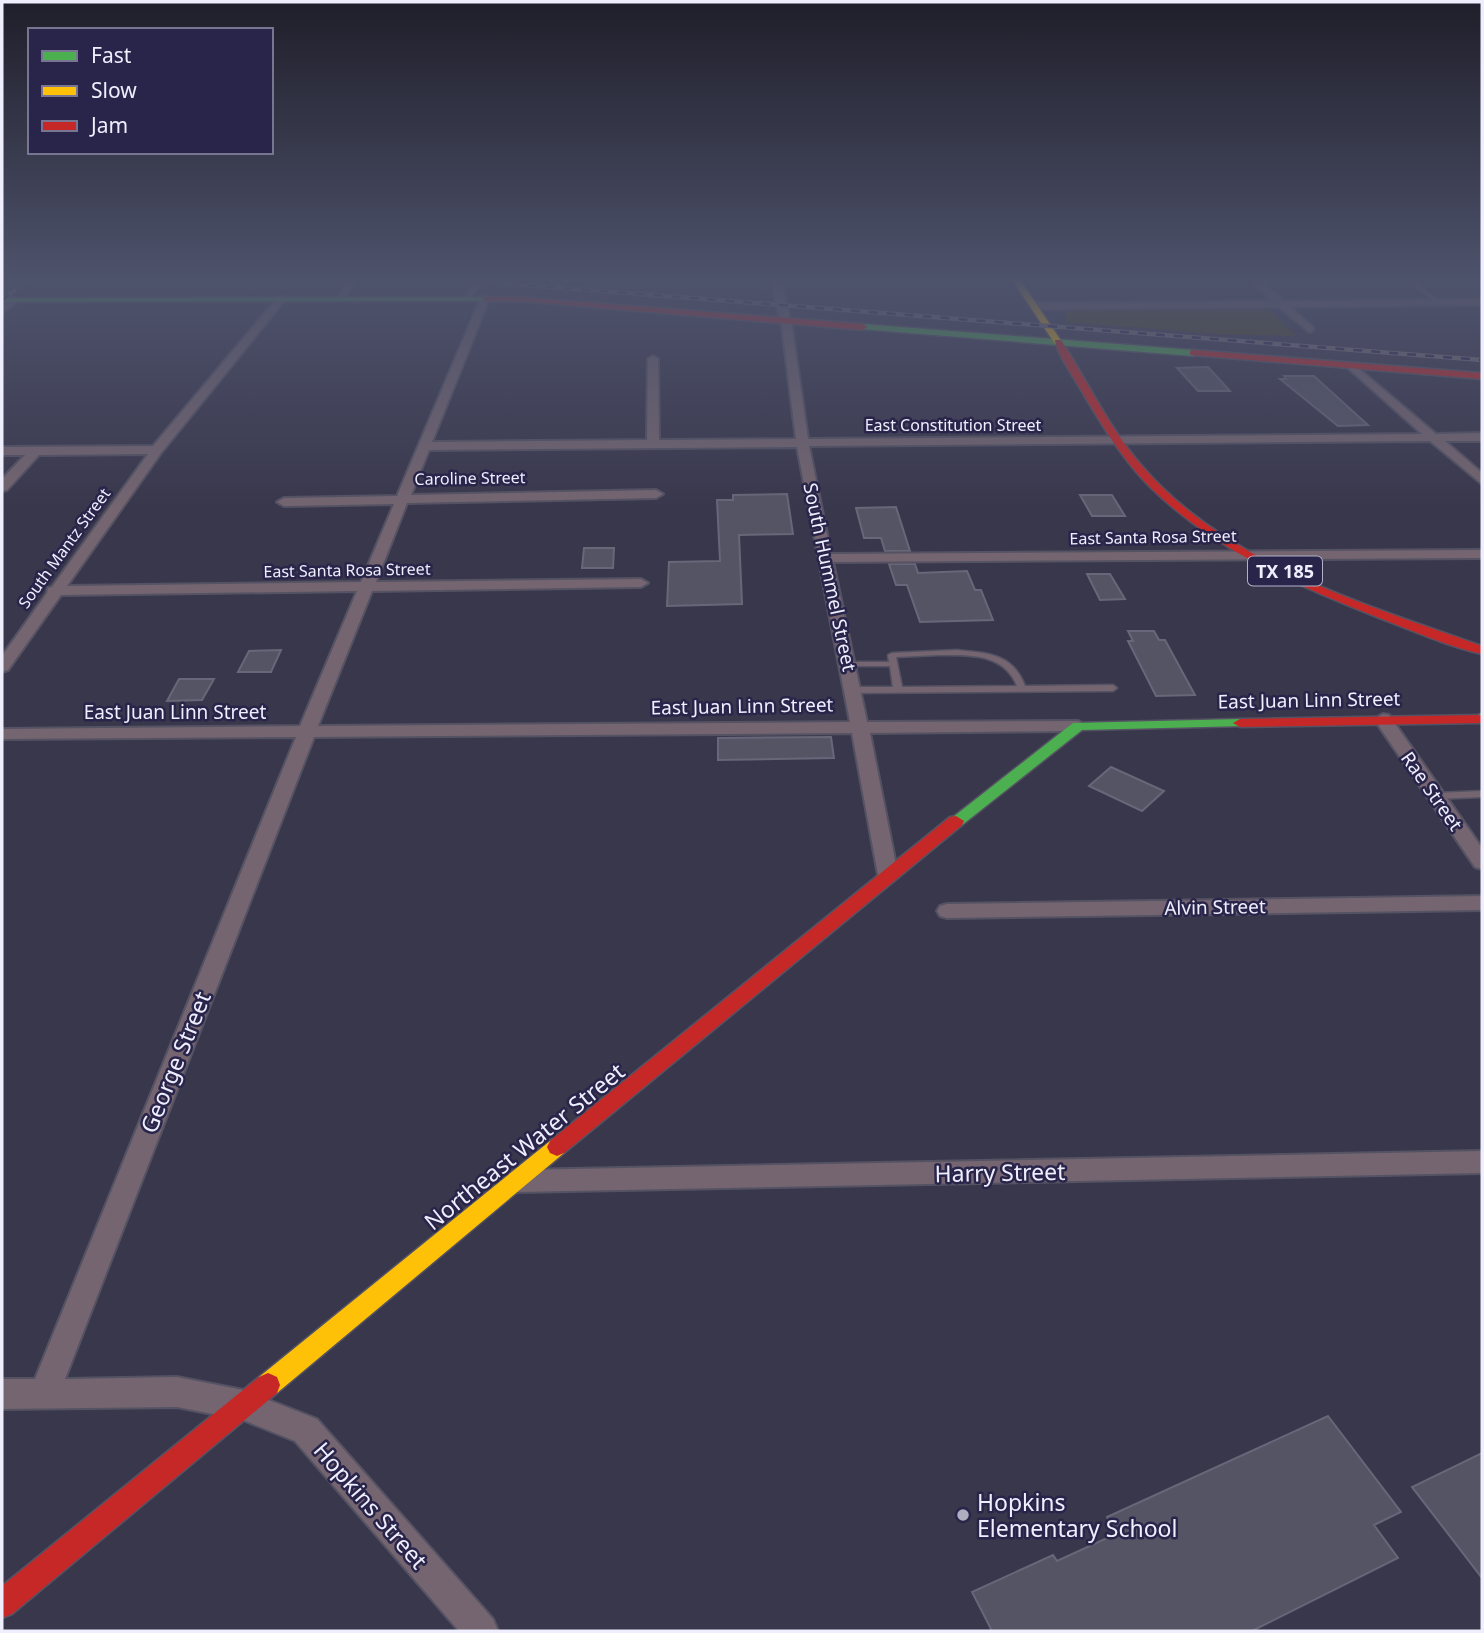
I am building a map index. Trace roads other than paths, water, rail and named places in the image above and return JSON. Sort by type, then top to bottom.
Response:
[{"type":"main road","name":"TX 185","points":[[1067,357],[1120,442],[1152,483],[1188,514],[1250,554],[1326,591],[1482,650]]},
{"type":"main road","points":[[1244,357],[1482,376]]},
{"type":"main road","name":"East Juan Linn Street","points":[[1077,726],[1481,718]]},
{"type":"main road","name":"Northeast Water Street","points":[[2,1604],[888,875],[1077,726]]},
{"type":"street","name":"South Mantz Street","points":[[2,667],[53,591],[157,450],[233,357]]},
{"type":"street","name":"George Street","points":[[44,1393],[307,732],[461,357]]},
{"type":"street","points":[[789,357],[802,444]]},
{"type":"street","points":[[653,359],[653,443]]},
{"type":"street","points":[[1352,366],[1482,480]]},
{"type":"street","name":"East Constitution Street","points":[[424,446],[1482,437]]},
{"type":"street","name":"South Hummel Street","points":[[802,444],[824,558],[862,726],[888,875]]},
{"type":"street","points":[[2,451],[157,450]]},
{"type":"street","points":[[2,487],[35,451]]},
{"type":"street","name":"Caroline Street","points":[[284,502],[403,497],[656,494]]},
{"type":"street","name":"East Santa Rosa Street","points":[[824,558],[1482,554]]},
{"type":"street","name":"East Santa Rosa Street","points":[[53,591],[641,583]]},
{"type":"street","name":"Rae Street","points":[[1382,719],[1482,862]]},
{"type":"street","name":"East Juan Linn Street","points":[[2,734],[1077,726]]},
{"type":"street","name":"Alvin Street","points":[[947,911],[1482,903]]},
{"type":"street","name":"Harry Street","points":[[517,1181],[1482,1162]]},
{"type":"street","name":"Hopkins Street","points":[[2,1394],[177,1392],[243,1405],[306,1430],[481,1631]]},
{"type":"lane","points":[[898,690],[892,655],[947,652],[989,657],[1014,671],[1022,688]]},
{"type":"lane","points":[[848,664],[894,664]]},
{"type":"lane","points":[[853,690],[1113,688]]},
{"type":"lane","points":[[1436,796],[1482,794]]},
{"type":"railway","points":[[1446,357],[1482,360]]},
{"type":"place","name":"Hopkins Elementary School","points":[[963,1515]]}]
